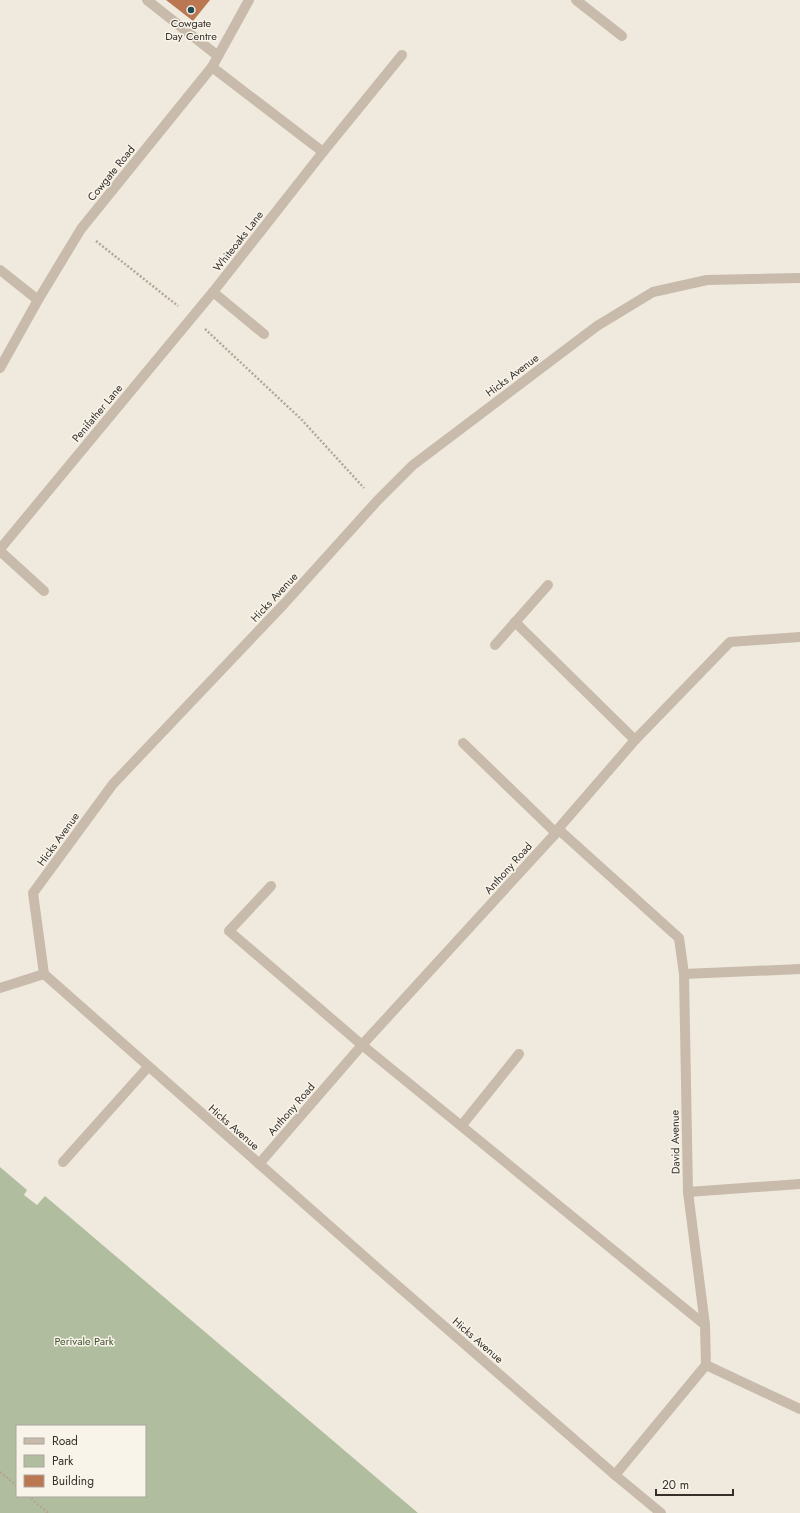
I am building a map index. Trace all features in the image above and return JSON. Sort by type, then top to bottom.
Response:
[{"type":"street","points":[[147,0],[218,56]]},
{"type":"street","name":"Cowgate Road","points":[[0,368],[38,300],[81,229],[212,67],[249,0]]},
{"type":"street","points":[[576,0],[622,36]]},
{"type":"street","name":"Whiteoaks Lane","points":[[213,292],[323,152],[402,55]]},
{"type":"street","points":[[212,67],[323,152]]},
{"type":"street","points":[[0,270],[38,300]]},
{"type":"street","name":"Hicks Avenue","points":[[661,1513],[615,1475],[258,1164],[44,974],[33,893],[113,784],[284,604],[377,501],[419,460],[597,326],[653,292],[707,280],[800,278]]},
{"type":"street","points":[[213,292],[264,334]]},
{"type":"street","name":"Penifather Lane","points":[[44,591],[0,550],[213,292]]},
{"type":"street","points":[[494,645],[548,585]]},
{"type":"street","points":[[515,622],[635,740]]},
{"type":"street","name":"Anthony Road","points":[[258,1164],[362,1045],[557,831],[635,740],[730,642],[800,637]]},
{"type":"street","name":"David Avenue","points":[[463,743],[557,831],[679,938],[684,974],[688,1192],[705,1325],[706,1365]]},
{"type":"street","points":[[271,886],[229,931],[362,1045],[462,1125],[705,1325]]},
{"type":"street","points":[[684,974],[800,969]]},
{"type":"street","points":[[0,988],[44,974]]},
{"type":"street","points":[[462,1125],[519,1054]]},
{"type":"street","points":[[63,1162],[148,1067]]},
{"type":"street","points":[[688,1192],[800,1184]]},
{"type":"street","points":[[615,1475],[706,1365],[800,1408]]},
{"type":"path","points":[[81,229],[193,317],[300,419],[377,501]]},
{"type":"path","points":[[0,1472],[16,1485]]},
{"type":"path","points":[[29,1497],[48,1513]]},
{"type":"green space","name":"Perivale Park","points":[[0,1167],[27,1190],[24,1195],[37,1205],[45,1196],[418,1513],[0,1513]]},
{"type":"building","name":"Cowgate Day Centre","points":[[166,0],[210,0],[193,21]]},
{"type":"place","name":"Cowgate Day Centre","points":[[191,10]]}]
